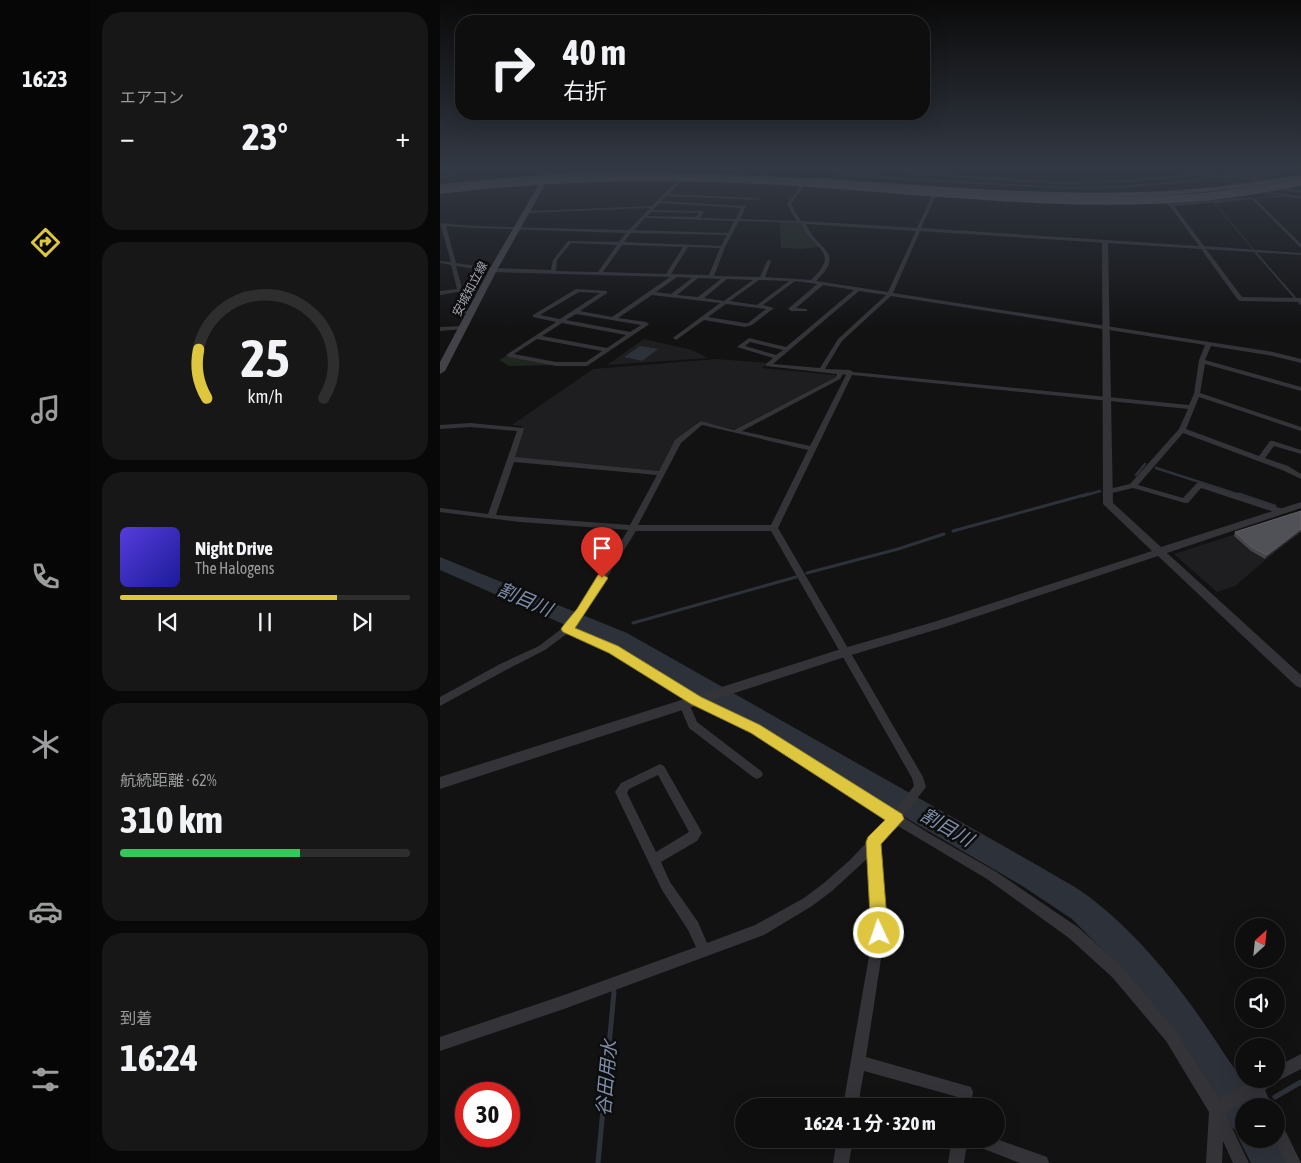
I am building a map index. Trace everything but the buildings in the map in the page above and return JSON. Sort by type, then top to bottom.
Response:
[{"type":"main road","name":"安城知立線","points":[[440,371],[492,270],[522,221]]},
{"type":"street","points":[[600,273],[619,244],[639,221]]},
{"type":"street","points":[[711,276],[736,221]]},
{"type":"street","points":[[778,221],[1301,254]]},
{"type":"street","points":[[821,371],[840,340],[890,294],[921,221]]},
{"type":"street","points":[[1182,221],[1240,300],[1301,300]]},
{"type":"street","points":[[1276,221],[1301,247]]},
{"type":"street","points":[[801,222],[808,233],[826,250],[829,262],[825,271],[812,282]]},
{"type":"street","points":[[470,313],[465,311],[442,225],[517,229],[730,234]]},
{"type":"street","points":[[587,243],[610,231]]},
{"type":"street","points":[[553,271],[555,260],[570,242],[723,247]]},
{"type":"street","points":[[1105,242],[1108,504],[1110,508],[1301,683]]},
{"type":"street","points":[[668,275],[686,246]]},
{"type":"street","points":[[676,338],[761,278],[769,261]]},
{"type":"street","points":[[440,262],[492,270],[711,276],[822,283],[1273,354],[1301,361]]},
{"type":"street","points":[[613,319],[677,275]]},
{"type":"street","points":[[672,296],[698,276]]},
{"type":"street","points":[[699,299],[728,277]]},
{"type":"street","points":[[760,306],[794,280]]},
{"type":"street","points":[[805,310],[791,309],[822,283]]},
{"type":"street","points":[[858,289],[768,365],[1190,407]]},
{"type":"street","points":[[440,293],[460,290]]},
{"type":"street","points":[[575,312],[646,324],[632,334],[587,364],[556,364],[510,355],[536,337],[561,321],[575,312],[605,292],[578,290],[535,316],[561,321],[632,334]]},
{"type":"street","points":[[650,293],[771,308],[750,324],[703,318]]},
{"type":"street","points":[[440,328],[462,328]]},
{"type":"street","points":[[536,337],[608,350]]},
{"type":"street","points":[[778,357],[740,347],[749,340],[788,349]]},
{"type":"street","points":[[1134,486],[1182,430],[1196,394],[1202,361],[1208,345]]},
{"type":"street","points":[[1202,361],[1301,389]]},
{"type":"street","points":[[735,432],[845,373]]},
{"type":"street","points":[[774,528],[812,449],[845,373]]},
{"type":"street","points":[[1196,394],[1301,429]]},
{"type":"street","points":[[440,702],[542,648],[567,629],[581,612],[633,528],[678,442],[701,423],[812,449]]},
{"type":"street","points":[[440,426],[521,429],[491,516]]},
{"type":"street","points":[[1182,430],[1299,473]]},
{"type":"street","points":[[1260,459],[1273,443],[1301,452]]},
{"type":"street","points":[[510,459],[661,473]]},
{"type":"street","points":[[1108,492],[1134,486],[1185,502],[1200,486],[1280,511]]},
{"type":"street","points":[[440,783],[845,652],[941,624],[1301,504]]},
{"type":"street","points":[[440,510],[633,528],[774,528]]},
{"type":"street","points":[[440,1044],[564,1002],[759,930],[808,902],[855,863],[916,794],[920,787],[917,777],[774,528]]},
{"type":"street","points":[[567,629],[613,649],[690,702],[756,729],[898,816],[1024,897],[1074,933],[1117,972],[1171,1036],[1216,1110],[1241,1163]]},
{"type":"street","points":[[690,702],[693,725],[757,774]]},
{"type":"street","points":[[654,859],[693,837],[696,833],[660,769],[625,786],[621,792],[666,886],[693,926],[704,951]]},
{"type":"street","points":[[853,1098],[879,933],[874,842]]},
{"type":"street","points":[[1285,1070],[1301,1061]]},
{"type":"street","points":[[860,1063],[966,1092],[965,1098]]},
{"type":"street","points":[[1216,1110],[1254,1088]]},
{"type":"street","points":[[1214,1163],[1216,1110]]},
{"type":"street","points":[[1285,1145],[1294,1163]]},
{"type":"street","points":[[841,1163],[844,1148]]},
{"type":"street","points":[[956,1163],[958,1148]]},
{"type":"street","points":[[1000,1148],[1041,1163]]},
{"type":"shaded area","points":[[780,222],[802,222],[807,233],[820,247],[801,249],[781,248]]},
{"type":"shaded area","points":[[644,339],[692,350],[708,358],[607,365]]},
{"type":"shaded area","points":[[640,346],[658,349],[642,361],[624,357]]},
{"type":"shaded area","points":[[506,356],[553,365],[509,366],[499,360]]},
{"type":"shaded area","points":[[717,359],[768,363],[762,368],[835,375],[836,377],[737,428],[733,429],[699,421],[674,443],[659,471],[514,458],[522,426],[512,425],[593,369]]},
{"type":"shaded area","points":[[1301,513],[1301,530],[1235,586],[1217,592],[1174,554]]},
{"type":"waterway","points":[[1230,221],[1253,249]]},
{"type":"waterway","points":[[1256,253],[1296,299]]},
{"type":"waterway","points":[[1136,475],[1145,464]]},
{"type":"waterway","points":[[1156,468],[1243,496]]},
{"type":"waterway","points":[[1083,496],[1100,491]]},
{"type":"waterway","points":[[953,531],[1088,494]]},
{"type":"waterway","points":[[1239,494],[1275,506]]},
{"type":"waterway","points":[[807,573],[898,549],[944,534]]},
{"type":"waterway","name":"割目川","points":[[440,563],[619,639],[1076,904],[1112,936],[1155,983],[1193,1035],[1235,1101]]},
{"type":"waterway","points":[[633,623],[796,577]]},
{"type":"waterway","name":"割目川","points":[[619,639],[623,633]]},
{"type":"waterway","name":"谷田用水","points":[[598,1163],[614,992]]},
{"type":"waterway","points":[[1275,1097],[1301,1082]]},
{"type":"waterway","name":"割目川","points":[[1262,1148],[1270,1163]]},
{"type":"route","points":[[602,578],[581,612],[567,629],[613,649],[696,700],[756,729],[897,819],[874,842],[879,933]]}]
